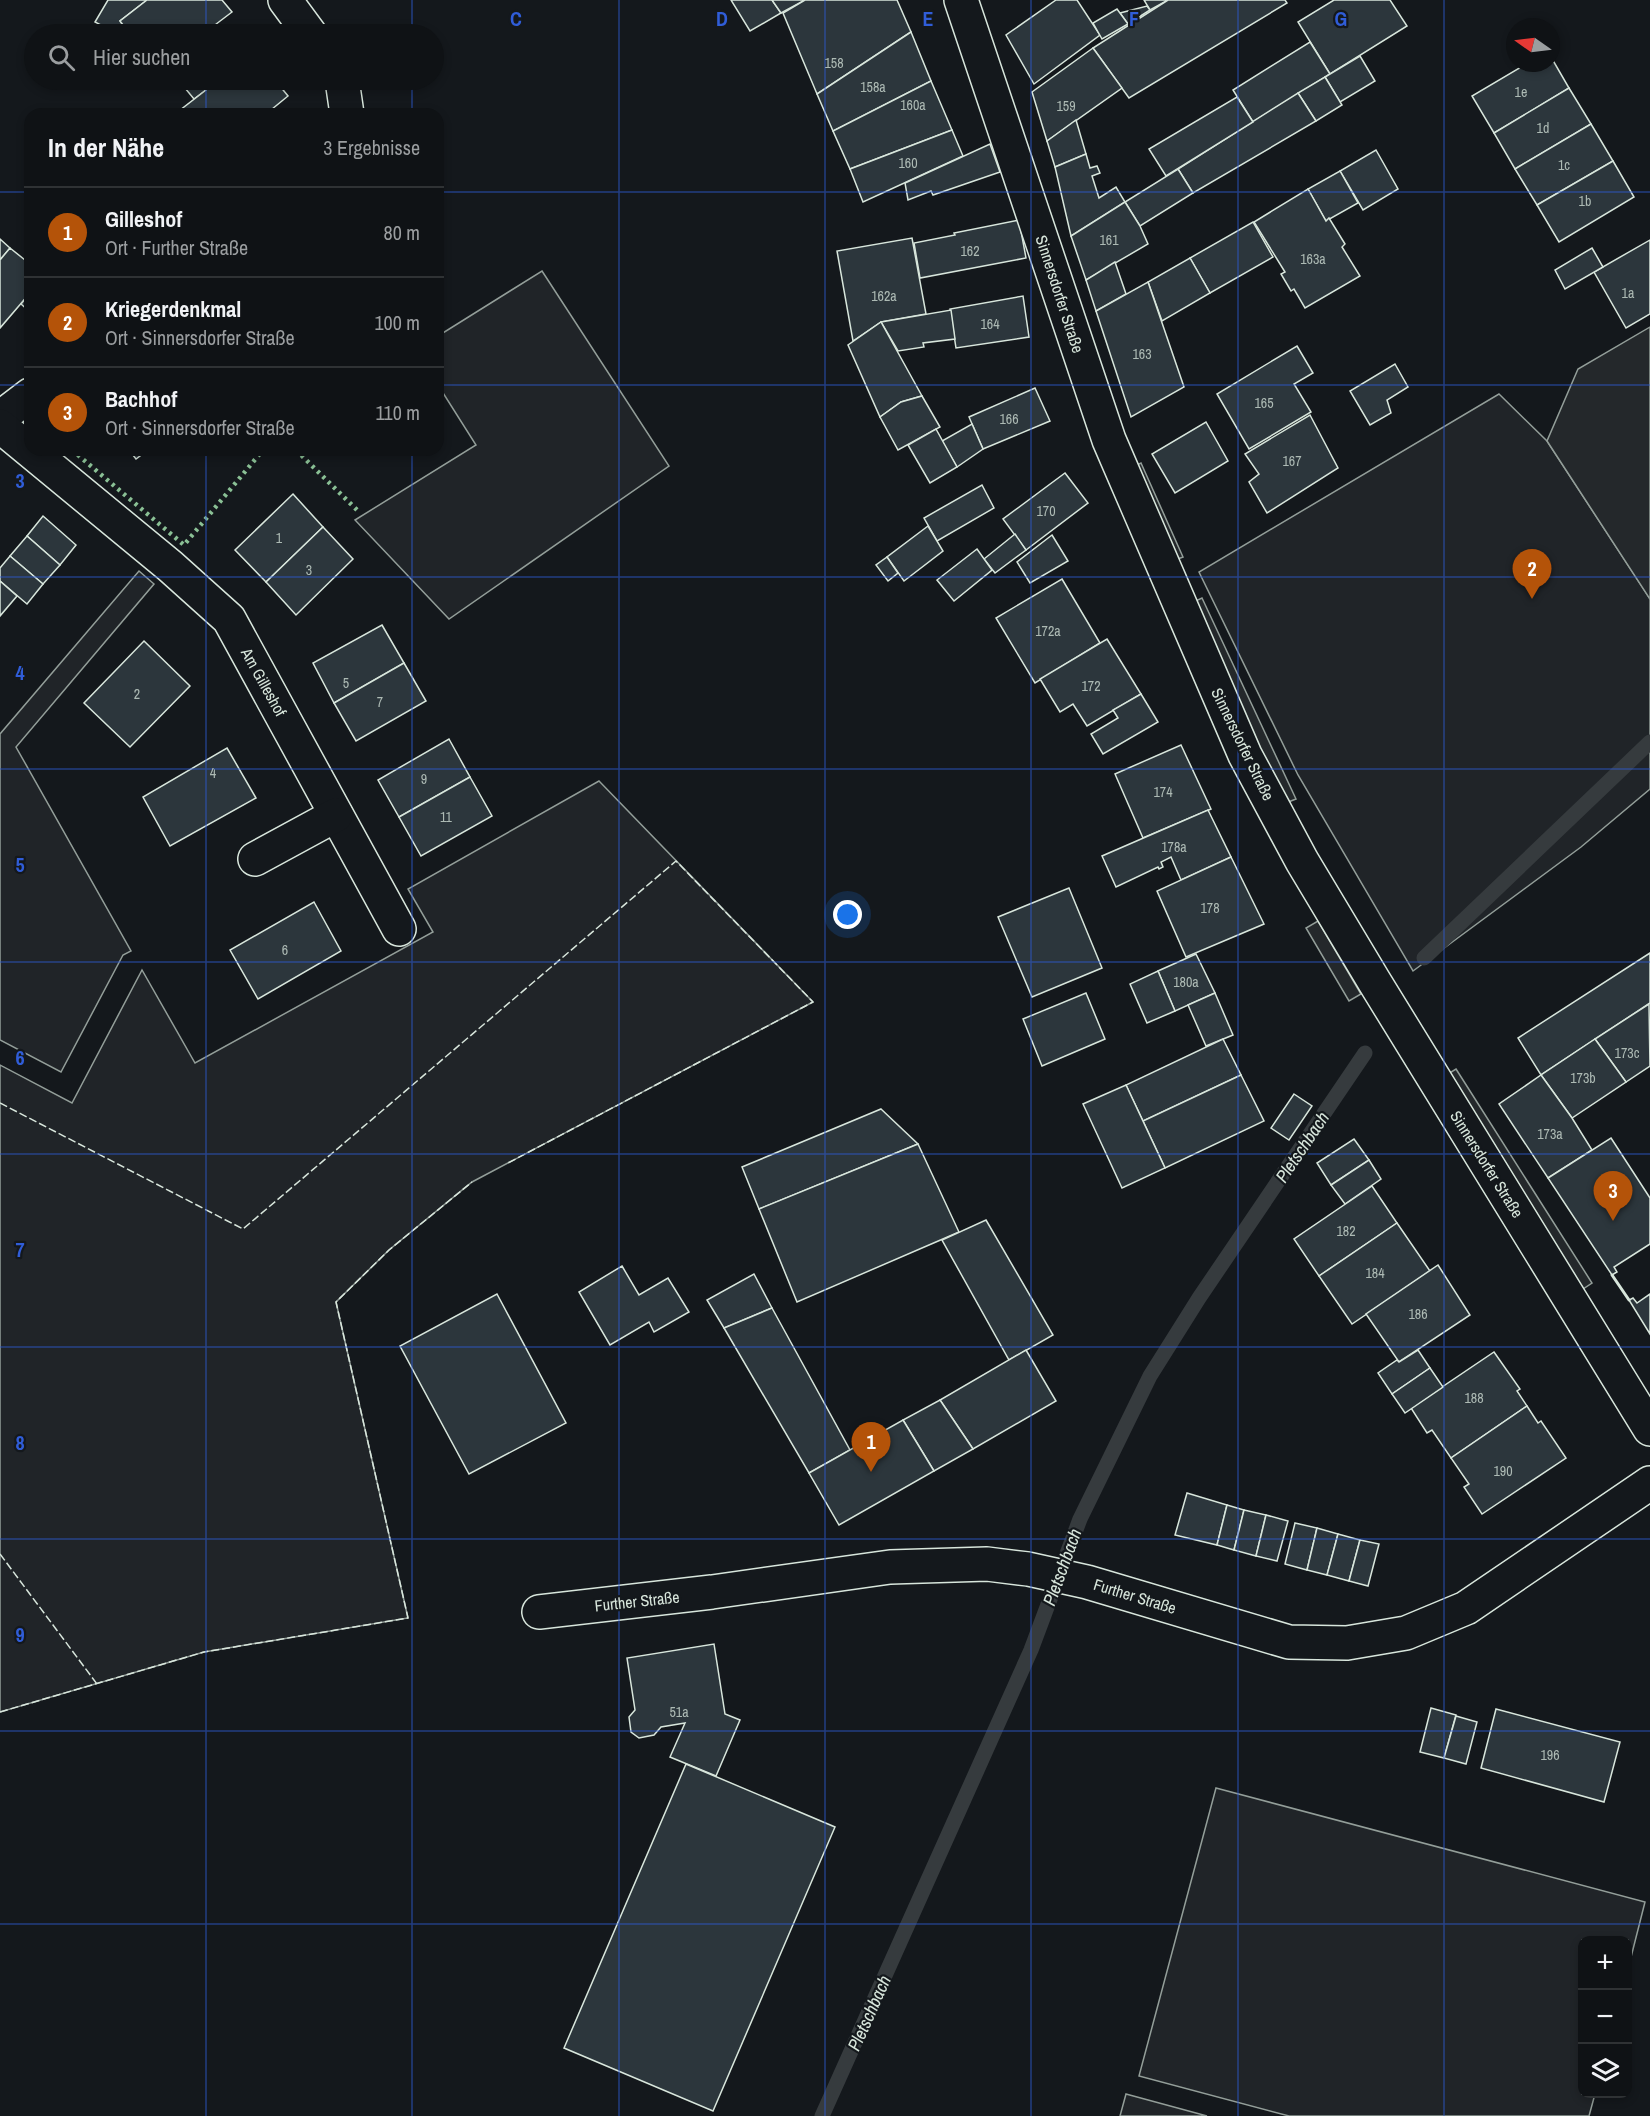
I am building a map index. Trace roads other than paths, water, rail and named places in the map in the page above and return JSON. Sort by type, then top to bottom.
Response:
[{"type":"street","points":[[285,0],[303,24]]},
{"type":"street","name":"Sinnersdorfer Straße","points":[[961,0],[1109,440],[1245,754],[1302,861],[1374,981],[1650,1429]]},
{"type":"street","points":[[343,90],[346,108]]},
{"type":"street","points":[[0,418],[24,400]]},
{"type":"street","name":"Am Gilleshof","points":[[0,426],[24,446]]},
{"type":"street","name":"Am Gilleshof","points":[[36,456],[170,566],[229,619],[399,929]]},
{"type":"street","points":[[255,860],[336,815]]},
{"type":"street","name":"Further Straße","points":[[539,1612],[890,1568],[987,1564],[1028,1569],[1087,1582],[1289,1642],[1347,1643],[1406,1633],[1466,1608],[1650,1483]]},
{"type":"waterway","name":"Pletschbach","points":[[1424,958],[1650,742]]},
{"type":"waterway","name":"Pletschbach","points":[[822,2116],[1031,1650],[1080,1519],[1150,1376],[1199,1298],[1365,1053]]},
{"type":"place","name":"Kriegerdenkmal","points":[[1532,599]]},
{"type":"place","name":"Bachhof","points":[[1613,1221]]},
{"type":"place","name":"Gilleshof","points":[[871,1472]]}]
